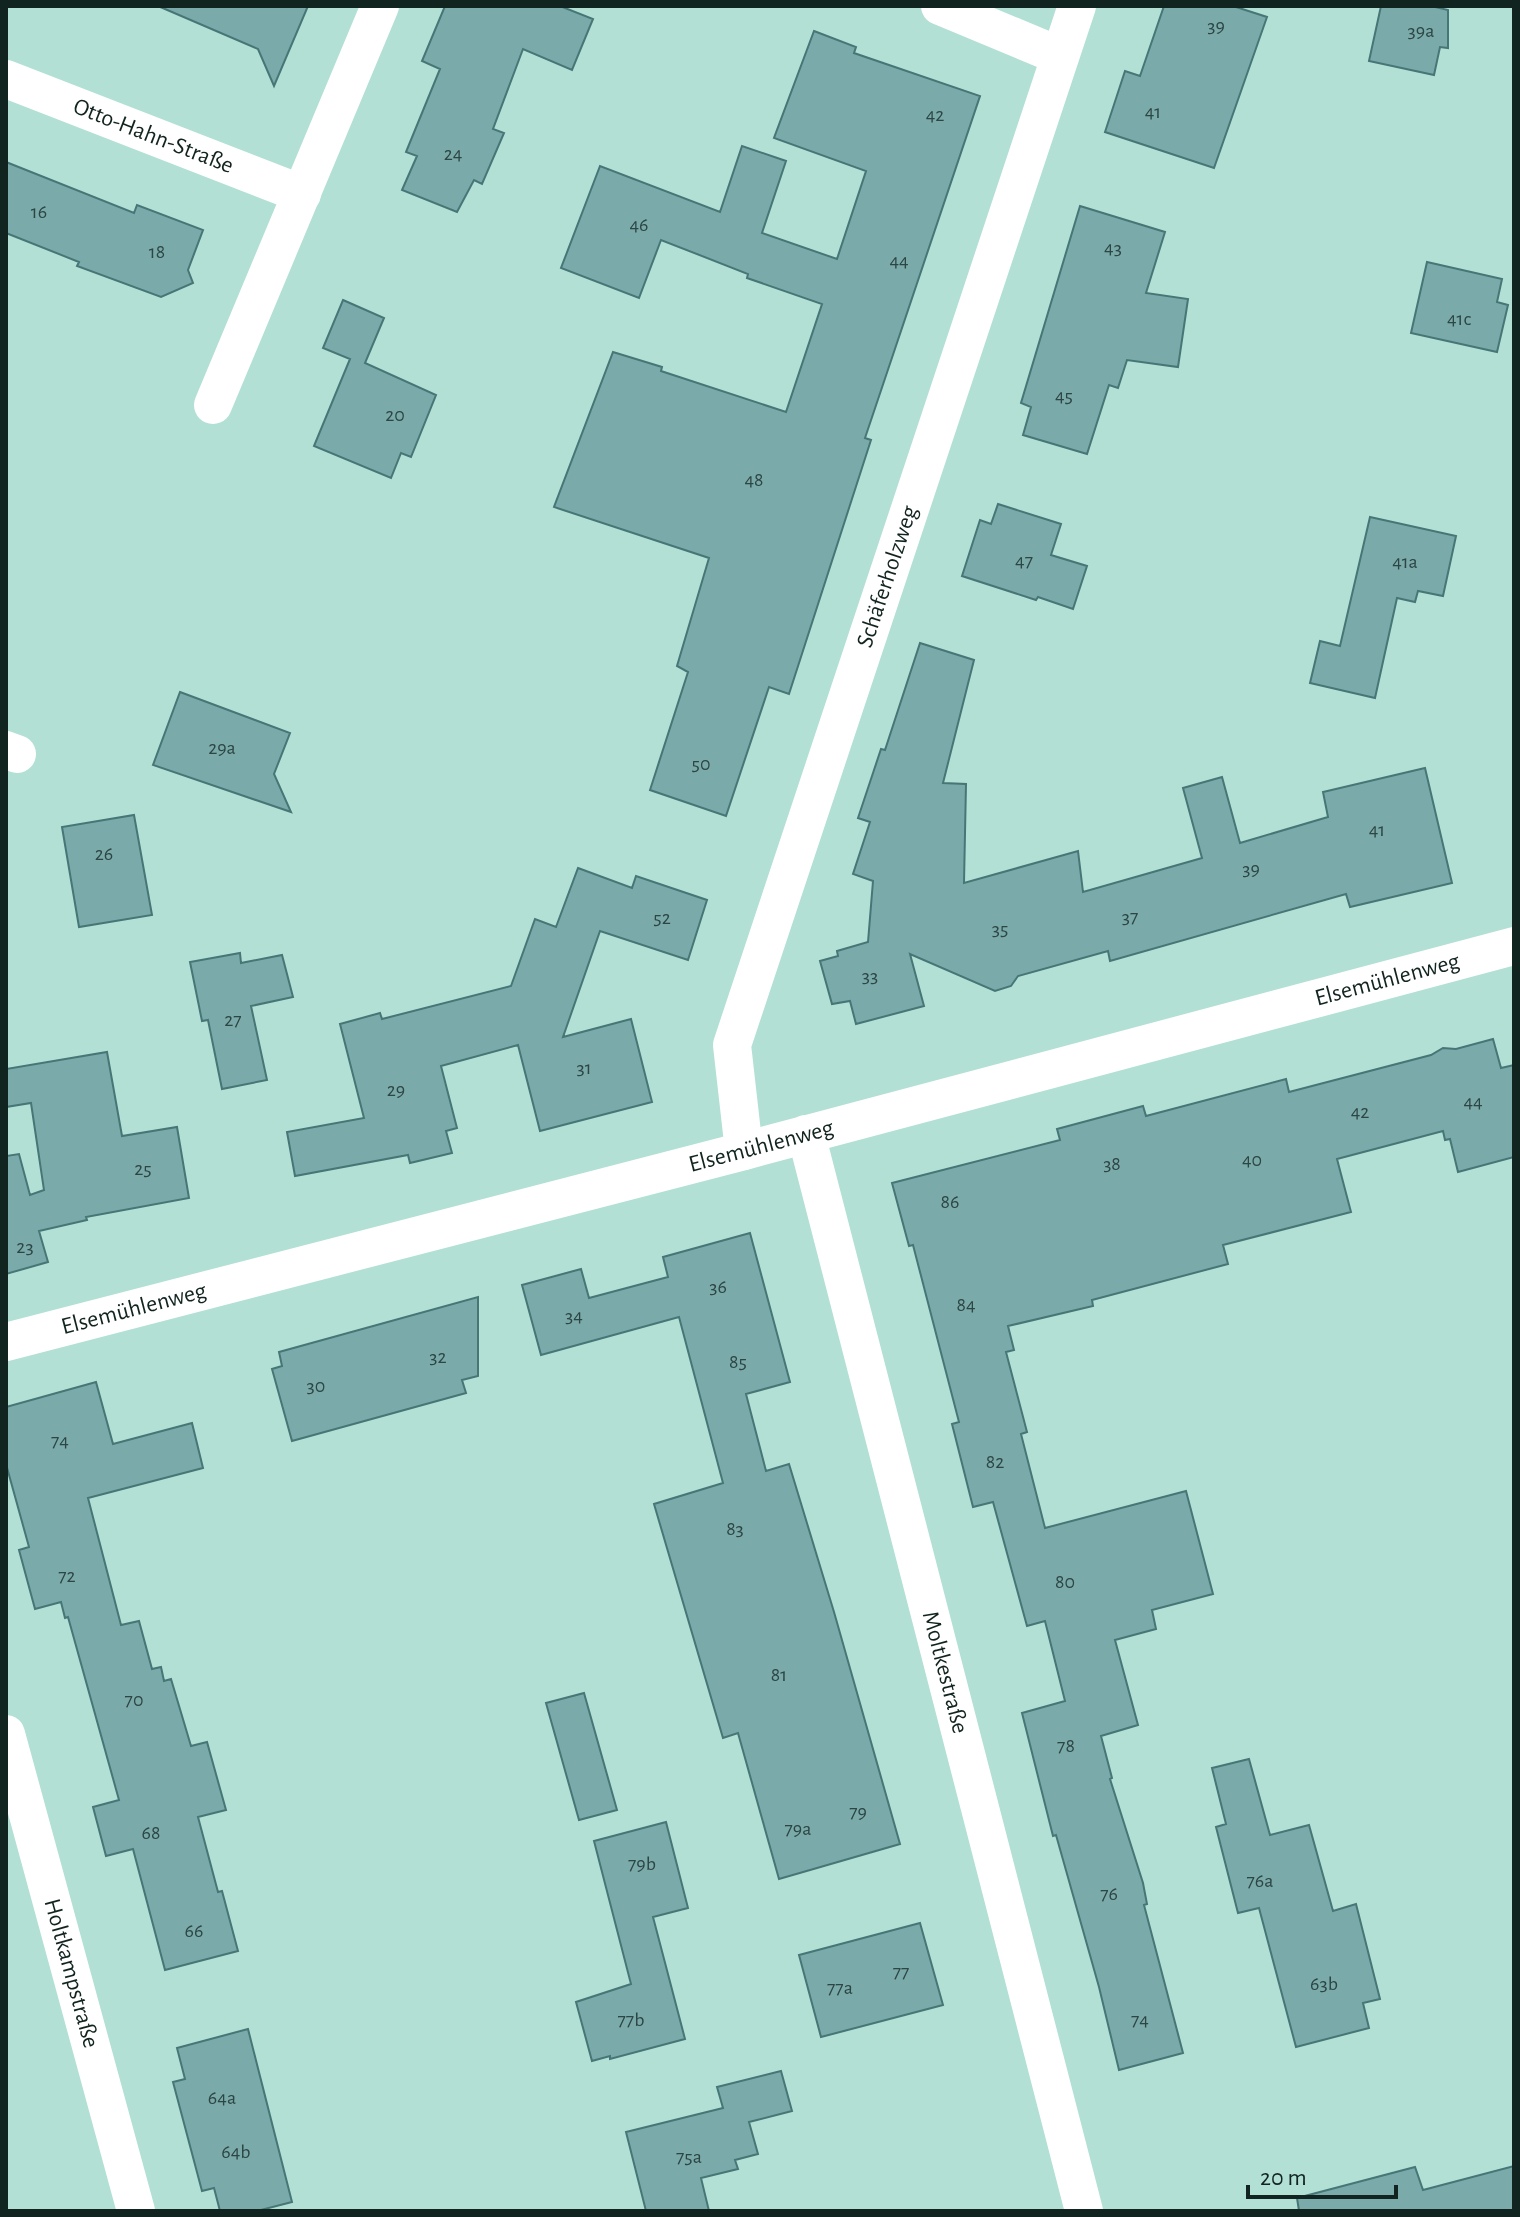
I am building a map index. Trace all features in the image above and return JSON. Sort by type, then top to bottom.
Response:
[{"type":"street","points":[[213,405],[380,6]]},
{"type":"street","points":[[940,6],[1060,56]]},
{"type":"street","name":"Schäferholzweg","points":[[744,1151],[732,1045],[1077,6]]},
{"type":"street","name":"Otto-Hahn-Straße","points":[[6,79],[302,194]]},
{"type":"street","name":"Elsemühlenweg","points":[[6,1342],[744,1151],[1514,946]]},
{"type":"street","name":"Moltkestraße","points":[[806,1134],[1084,2211]]},
{"type":"street","name":"Holtkampstraße","points":[[6,1734],[132,2210]]},
{"type":"building","points":[[158,6],[308,6],[274,86],[258,49]]},
{"type":"building","points":[[445,6],[560,6],[593,19],[572,70],[523,49],[493,129],[504,133],[482,184],[474,180],[457,212],[402,190],[417,156],[406,152],[440,69],[422,61]]},
{"type":"building","points":[[1164,6],[1233,6],[1267,17],[1214,168],[1105,132],[1125,71],[1140,76]]},
{"type":"building","points":[[1381,6],[1431,6],[1448,10],[1448,48],[1440,47],[1434,75],[1369,61]]},
{"type":"building","points":[[814,31],[856,47],[854,53],[980,96],[865,438],[871,440],[789,694],[769,687],[726,816],[650,790],[688,672],[677,666],[709,558],[554,507],[613,352],[786,412],[822,304],[747,278],[748,274],[661,240],[639,298],[561,268],[600,166],[720,212],[742,146],[786,161],[762,233],[837,259],[866,171],[774,138]]},
{"type":"building","points":[[6,162],[134,213],[137,205],[203,230],[188,270],[193,283],[161,297],[77,266],[79,262],[6,233]]},
{"type":"building","points":[[1080,206],[1165,232],[1146,293],[1188,299],[1178,367],[1127,360],[1118,388],[1109,385],[1087,454],[1023,435],[1031,407],[1021,403]]},
{"type":"building","points":[[1427,262],[1502,279],[1497,302],[1508,305],[1497,352],[1411,333]]},
{"type":"building","points":[[343,300],[384,318],[365,363],[436,395],[411,457],[401,453],[391,478],[314,446],[350,359],[323,348]]},
{"type":"building","points":[[998,504],[1061,524],[1051,555],[1087,566],[1073,609],[962,576],[980,520],[991,524]]},
{"type":"building","points":[[1370,517],[1456,536],[1443,596],[1418,591],[1415,602],[1397,598],[1375,698],[1310,683],[1320,641],[1340,646]]},
{"type":"building","points":[[920,643],[974,660],[943,783],[966,784],[964,883],[1078,851],[1083,892],[1202,858],[1183,788],[1222,777],[1240,843],[1328,817],[1323,792],[1425,768],[1452,883],[1350,907],[1346,894],[1110,961],[1108,951],[1018,976],[1011,986],[995,991],[910,954],[924,1006],[856,1024],[850,1001],[832,1004],[820,961],[838,956],[837,951],[868,942],[873,881],[853,874],[870,822],[858,818],[881,749],[885,750]]},
{"type":"building","points":[[180,692],[290,733],[274,774],[291,812],[153,765]]},
{"type":"building","points":[[134,815],[152,915],[79,927],[62,827]]},
{"type":"building","points":[[578,868],[632,888],[636,876],[707,900],[688,960],[600,931],[563,1037],[631,1019],[652,1102],[540,1131],[518,1045],[441,1066],[457,1128],[446,1131],[452,1153],[410,1163],[408,1155],[295,1176],[287,1132],[364,1118],[340,1024],[380,1013],[382,1019],[511,986],[535,919],[556,927]]},
{"type":"building","points":[[240,953],[241,963],[282,955],[293,997],[251,1006],[267,1080],[222,1089],[208,1020],[202,1021],[190,962]]},
{"type":"building","points":[[1493,1039],[1501,1068],[1514,1065],[1514,1157],[1458,1172],[1450,1139],[1445,1140],[1443,1131],[1337,1159],[1351,1212],[1223,1245],[1228,1264],[1092,1300],[1093,1306],[1008,1326],[1014,1350],[1006,1352],[1027,1432],[1021,1434],[1045,1528],[1186,1491],[1213,1594],[1152,1610],[1156,1629],[1115,1640],[1138,1725],[1101,1736],[1110,1779],[1143,1883],[1147,1904],[1144,1905],[1183,2053],[1119,2070],[1099,1987],[1056,1835],[1053,1836],[1022,1713],[1065,1701],[1045,1621],[1027,1626],[993,1502],[973,1507],[952,1424],[959,1422],[913,1245],[909,1246],[892,1183],[1060,1140],[1057,1129],[1143,1106],[1146,1116],[1286,1079],[1289,1092],[1431,1055],[1443,1048],[1456,1049]]},
{"type":"building","points":[[107,1052],[122,1136],[177,1127],[189,1198],[86,1217],[87,1220],[39,1231],[48,1262],[6,1274],[6,1156],[19,1154],[30,1195],[44,1190],[31,1103],[6,1107],[6,1069]]},
{"type":"building","points":[[750,1233],[790,1382],[746,1394],[766,1471],[789,1464],[900,1844],[779,1879],[738,1733],[723,1738],[654,1504],[723,1483],[679,1317],[541,1355],[522,1285],[581,1269],[589,1298],[668,1277],[663,1257]]},
{"type":"building","points":[[478,1297],[478,1376],[462,1380],[466,1393],[292,1441],[272,1369],[282,1366],[279,1352]]},
{"type":"building","points":[[96,1382],[113,1444],[192,1423],[203,1468],[88,1498],[121,1625],[139,1621],[152,1669],[161,1667],[164,1681],[171,1679],[191,1746],[207,1742],[226,1810],[198,1817],[238,1951],[165,1970],[133,1849],[106,1856],[93,1807],[119,1800],[68,1617],[65,1618],[61,1602],[35,1609],[19,1550],[29,1547],[6,1464],[6,1407]]},
{"type":"building","points":[[584,1693],[617,1810],[579,1820],[546,1703]]},
{"type":"building","points":[[1249,1759],[1270,1835],[1309,1825],[1333,1911],[1356,1904],[1380,1999],[1363,2003],[1369,2028],[1296,2047],[1259,1908],[1238,1913],[1216,1827],[1226,1824],[1212,1768]]},
{"type":"building","points":[[666,1822],[688,1908],[653,1917],[685,2039],[592,2061],[576,2002],[631,1984],[594,1841]]},
{"type":"building","points":[[920,1923],[943,2005],[821,2037],[799,1955]]},
{"type":"building","points":[[248,2029],[292,2202],[257,2211],[220,2211],[214,2188],[202,2191],[173,2082],[185,2079],[177,2048]]},
{"type":"building","points":[[781,2071],[792,2111],[749,2122],[758,2154],[735,2160],[738,2169],[701,2178],[709,2211],[646,2211],[626,2132],[723,2108],[717,2087]]},
{"type":"building","points":[[1514,2166],[1514,2211],[1299,2211],[1297,2198],[1415,2167],[1423,2190]]}]
